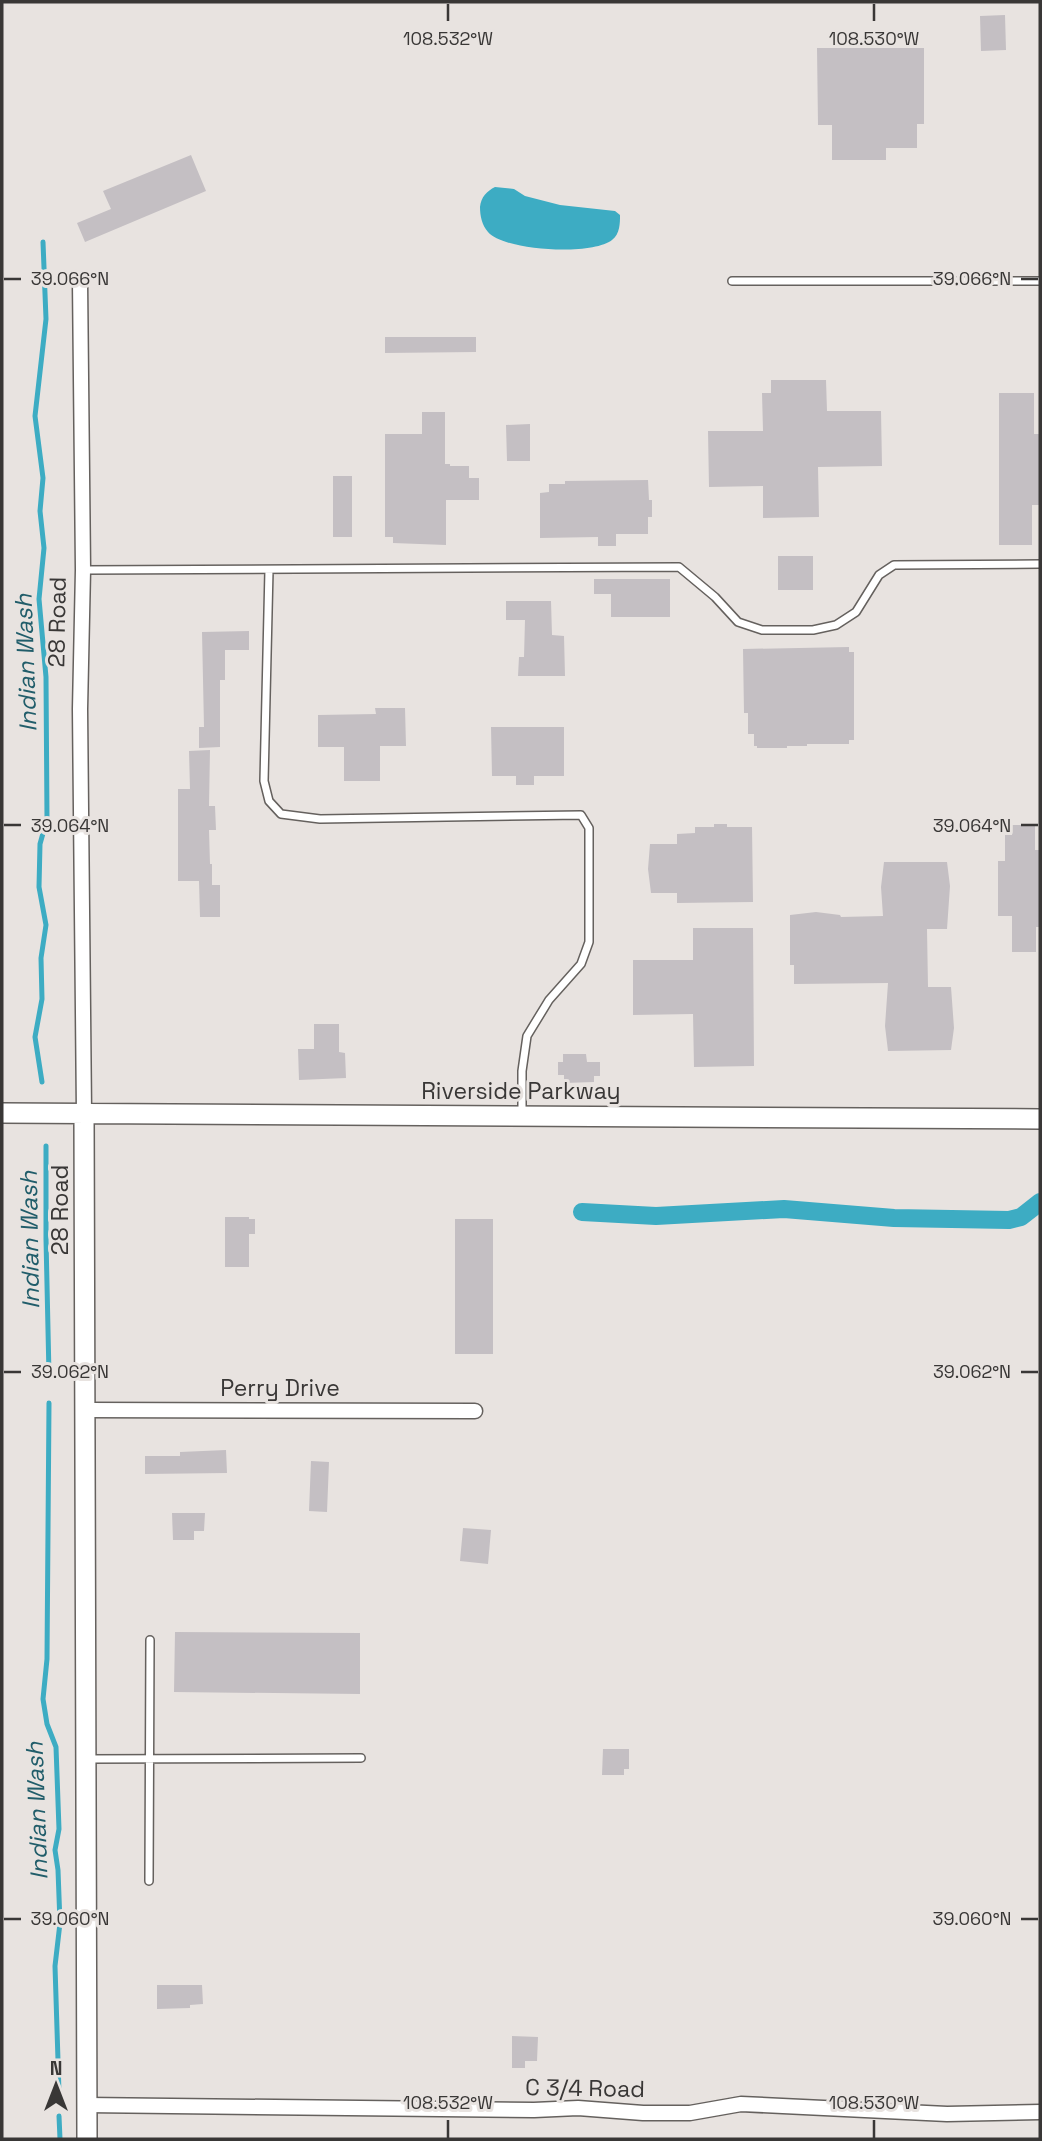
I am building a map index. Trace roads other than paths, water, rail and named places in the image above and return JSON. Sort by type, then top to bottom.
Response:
[{"type":"main road","name":"Riverside Parkway","points":[[2,1113],[1040,1119]]},
{"type":"main road","name":"28 Road","points":[[84,1113],[87,2139]]},
{"type":"street","name":"28 Road","points":[[80,281],[84,1113]]},
{"type":"street","name":"Perry Drive","points":[[86,1410],[475,1411]]},
{"type":"street","name":"C 3/4 Road","points":[[86,2105],[534,2110],[578,2108],[690,2113],[741,2104],[947,2115],[1040,2112]]},
{"type":"lane","points":[[732,281],[1040,281]]},
{"type":"lane","points":[[83,570],[678,567],[715,597],[738,622],[762,630],[813,630],[836,625],[856,612],[878,575],[894,565],[1040,564]]},
{"type":"lane","points":[[269,570],[264,781],[269,801],[281,814],[320,820],[581,815],[589,828],[589,942],[581,964],[550,1000],[527,1036],[522,1071],[522,1116]]},
{"type":"lane","points":[[149,1640],[149,1881]]},
{"type":"lane","points":[[86,1759],[361,1758]]},
{"type":"water","points":[[495,187],[514,189],[525,196],[560,205],[615,211],[620,215],[618,232],[615,238],[602,245],[586,248],[548,249],[511,244],[488,232],[482,220],[480,210],[483,197]]},
{"type":"waterway","name":"Indian Wash","points":[[42,1082],[35,1037],[42,999],[41,958],[46,925],[39,887],[40,844],[47,819],[46,677],[39,599],[44,548],[40,511],[43,478],[35,416],[46,319],[43,242]]},
{"type":"waterway","name":"Indian Wash","points":[[46,1146],[49,1375]]},
{"type":"waterway","points":[[582,1212],[656,1216],[784,1209],[894,1218],[1009,1220],[1021,1217],[1040,1202]]},
{"type":"waterway","name":"Indian Wash","points":[[49,1403],[47,1659],[43,1699],[47,1724],[56,1747],[59,1829],[55,1850],[60,1923],[55,1966],[59,2092]]},
{"type":"waterway","name":"Indian Wash","points":[[59,2116],[60,2139]]}]
